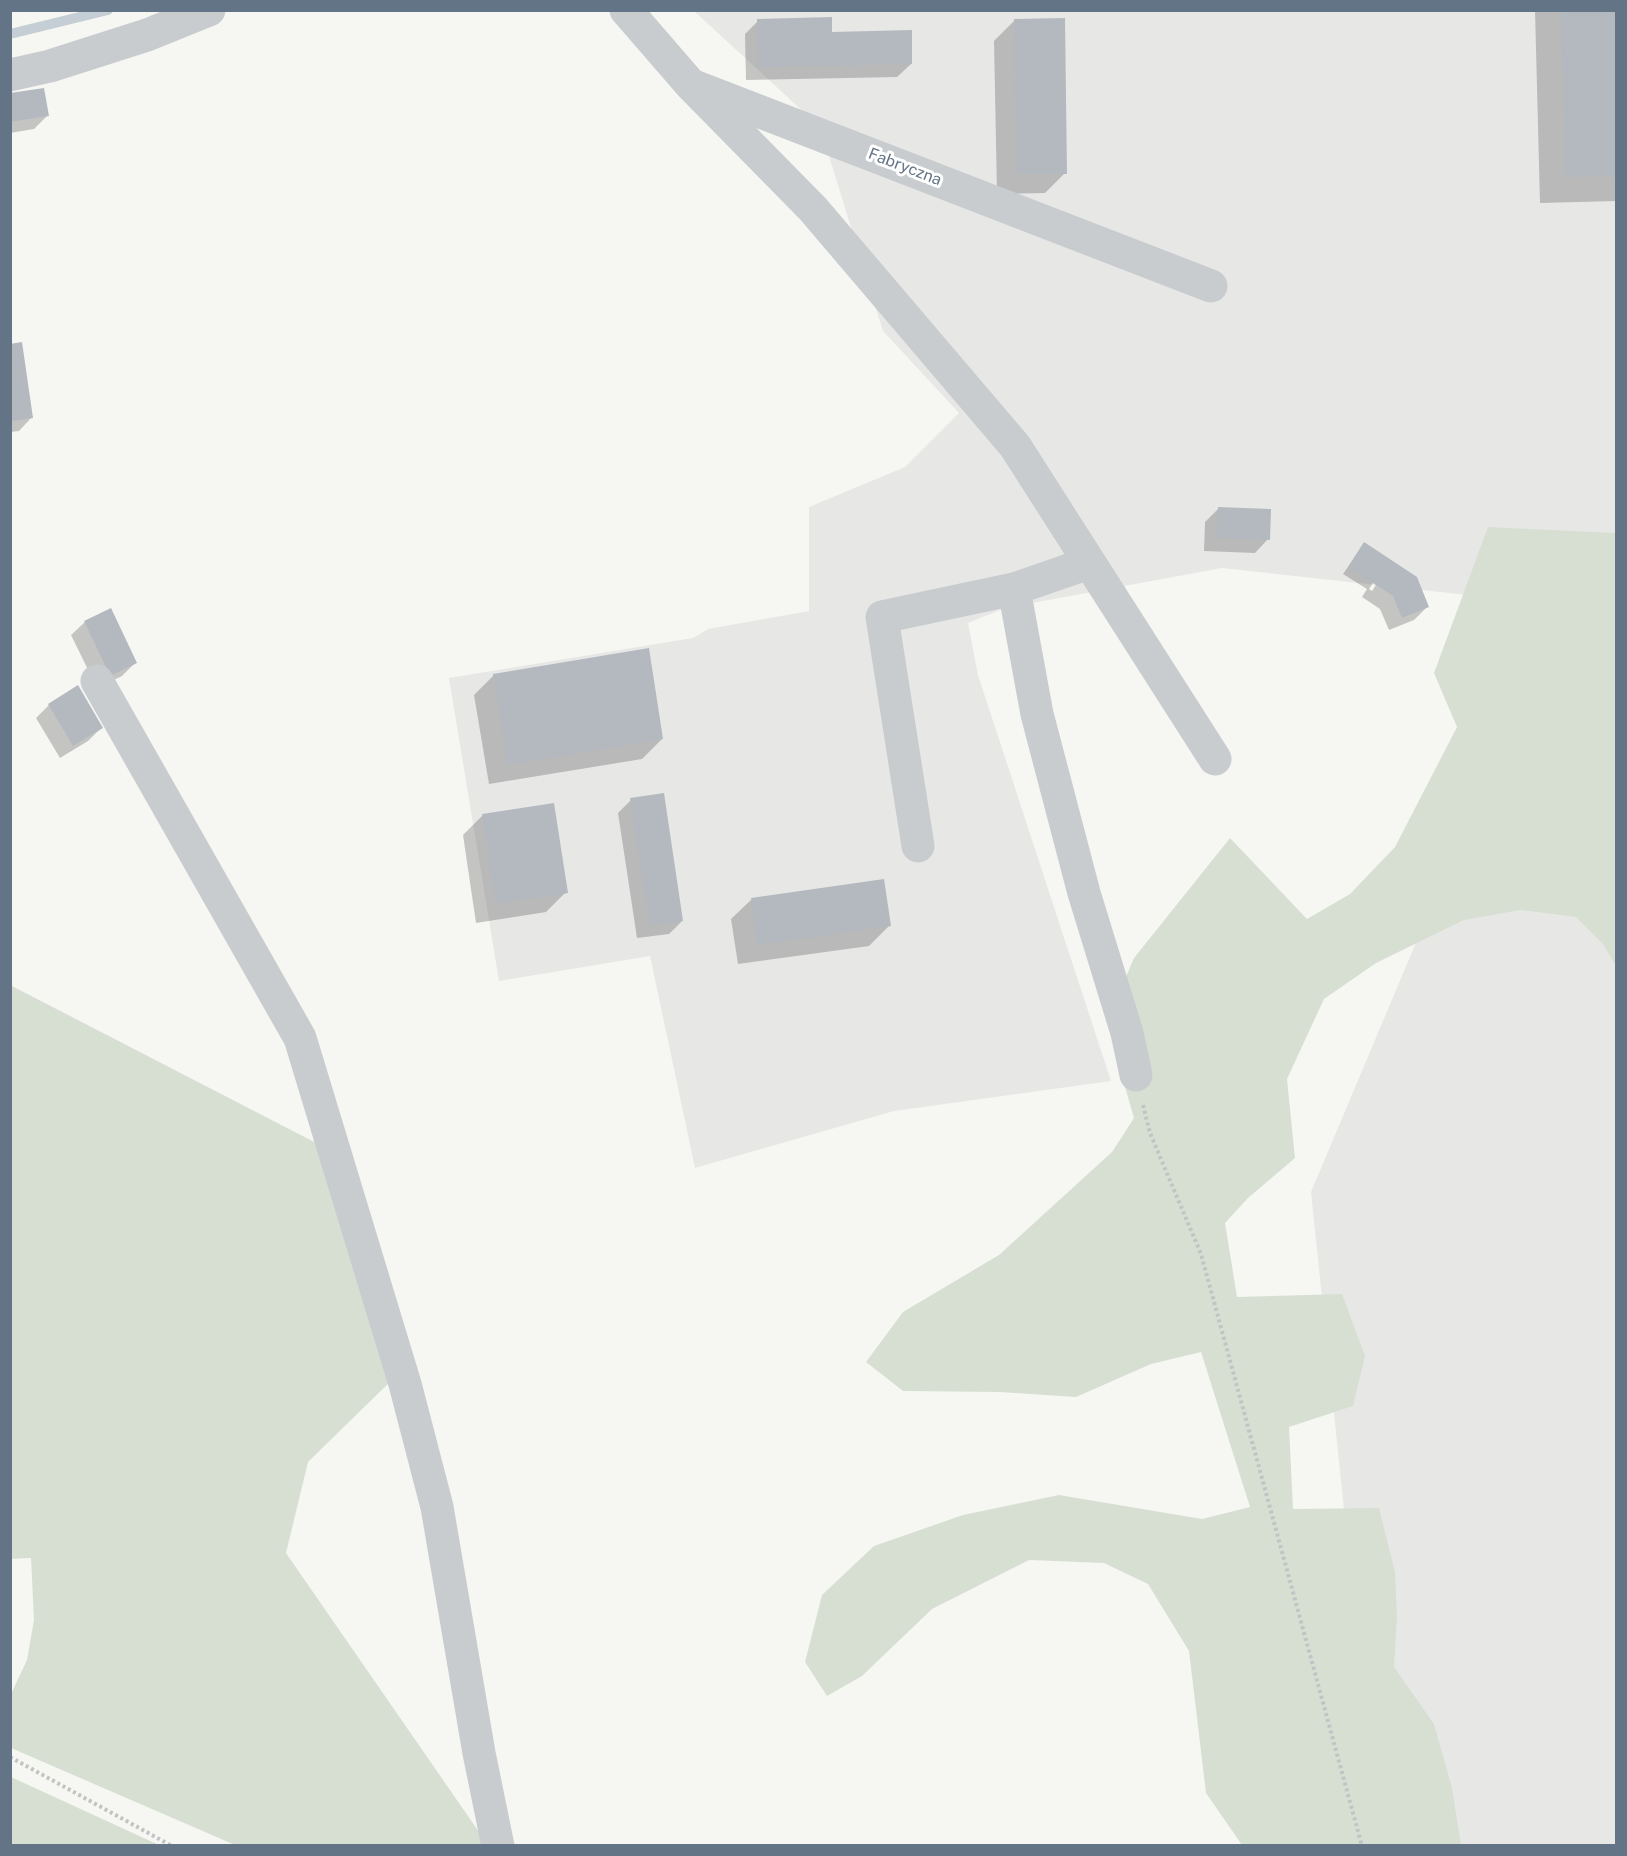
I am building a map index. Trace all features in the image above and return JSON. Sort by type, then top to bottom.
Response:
[{"type":"street","points":[[10,75],[50,66],[147,35],[209,10]]},
{"type":"street","name":"Fabryczna","points":[[626,10],[691,85],[1211,286]]},
{"type":"street","points":[[691,85],[813,209],[1015,446],[1215,759]]},
{"type":"street","points":[[918,846],[882,617],[1014,589],[1089,563]]},
{"type":"street","points":[[1014,589],[1037,714],[1084,893],[1127,1033],[1136,1075]]},
{"type":"street","points":[[97,681],[300,1038],[405,1384],[437,1507],[479,1753],[498,1845]]},
{"type":"path","points":[[1136,1075],[1150,1133],[1202,1254],[1362,1845]]},
{"type":"path","points":[[10,1757],[172,1845]]},
{"type":"shaded area","points":[[694,11],[1616,11],[1616,1845],[1425,1845],[1363,1693],[1311,1192],[1558,605],[1222,568],[1005,608],[968,623],[978,675],[1111,1081],[894,1111],[695,1168],[650,956],[499,981],[449,678],[693,638],[708,629],[809,611],[809,507],[905,467],[959,413],[883,331],[820,127]]},
{"type":"shaded area","points":[[1488,527],[1616,533],[1616,966],[1603,944],[1576,917],[1521,910],[1464,920],[1376,963],[1324,999],[1287,1079],[1295,1158],[1248,1198],[1225,1223],[1237,1297],[1342,1294],[1365,1356],[1353,1406],[1289,1427],[1293,1509],[1379,1508],[1395,1572],[1397,1617],[1394,1667],[1434,1724],[1452,1788],[1461,1845],[1242,1845],[1206,1793],[1189,1651],[1148,1584],[1104,1563],[1029,1560],[932,1609],[862,1676],[827,1696],[805,1662],[822,1595],[874,1546],[963,1515],[1059,1495],[1202,1519],[1250,1507],[1201,1352],[1151,1364],[1076,1397],[1000,1392],[903,1391],[866,1362],[903,1312],[999,1255],[1112,1152],[1134,1118],[1116,1056],[1119,993],[1134,958],[1230,838],[1307,919],[1350,894],[1395,847],[1457,727],[1434,673]]},
{"type":"shaded area","points":[[10,985],[322,1146],[393,1379],[308,1462],[286,1553],[488,1845],[235,1845],[11,1748],[11,1694],[27,1660],[34,1620],[31,1558],[10,1559]]},
{"type":"shaded area","points":[[11,1777],[159,1845],[11,1845]]},
{"type":"building","points":[[1561,10],[1616,10],[1616,176],[1566,177]]},
{"type":"building","points":[[832,17],[832,32],[912,30],[912,64],[758,67],[757,19]]},
{"type":"building","points":[[1065,18],[1067,174],[1016,174],[1014,19]]},
{"type":"building","points":[[44,88],[49,116],[10,122],[10,93]]},
{"type":"building","points":[[22,342],[33,418],[13,421],[10,413],[10,344]]},
{"type":"building","points":[[1218,507],[1271,509],[1270,540],[1217,538]]},
{"type":"building","points":[[1364,542],[1417,577],[1429,607],[1402,618],[1393,596],[1348,567]]},
{"type":"building","points":[[111,608],[137,663],[110,676],[84,621]]},
{"type":"building","points":[[649,648],[663,739],[508,765],[493,674]]},
{"type":"building","points":[[78,685],[103,728],[73,746],[48,704]]},
{"type":"building","points":[[664,793],[683,921],[650,926],[630,798]]},
{"type":"building","points":[[554,803],[568,893],[496,904],[482,814]]},
{"type":"building","points":[[884,879],[891,926],[757,945],[751,898]]},
{"type":"waterway","points":[[10,34],[108,10]]}]
